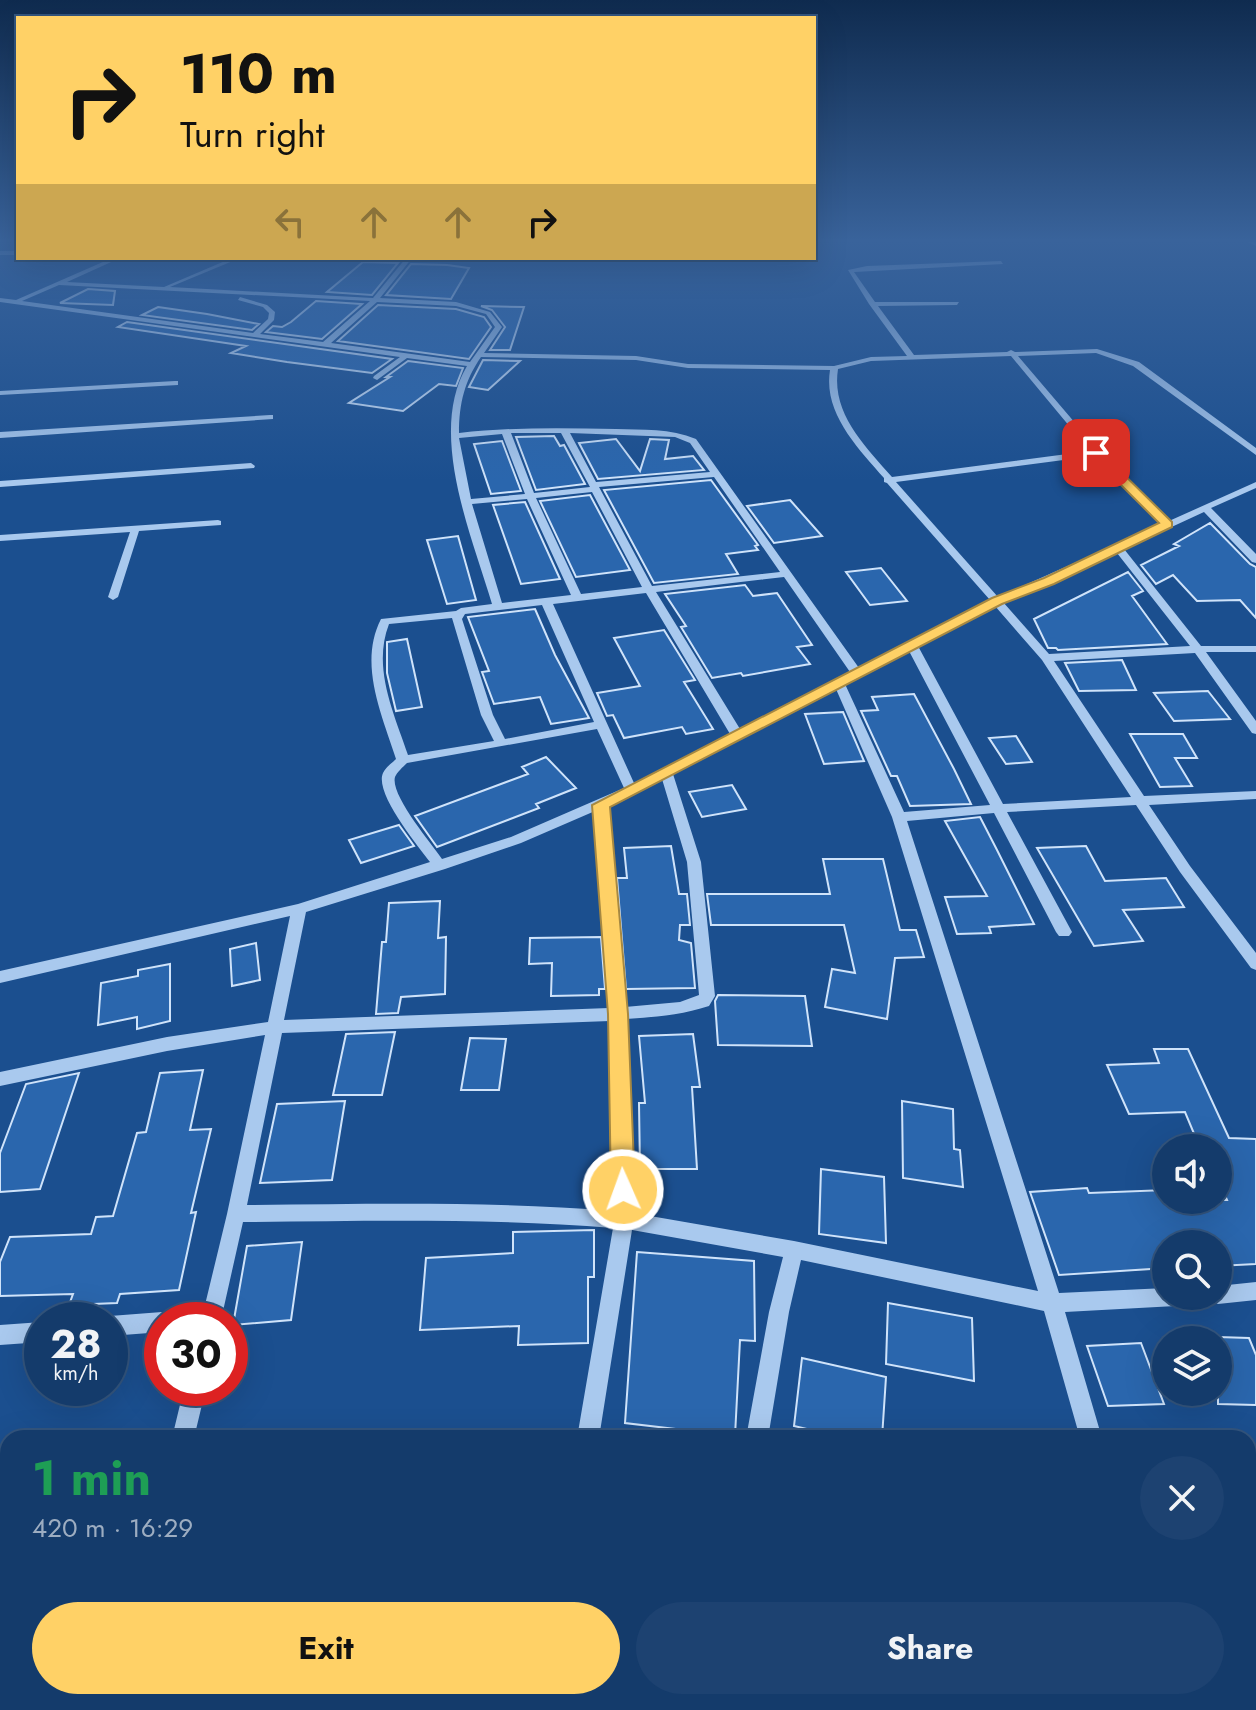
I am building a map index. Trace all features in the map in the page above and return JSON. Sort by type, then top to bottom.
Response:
[{"type":"street","points":[[163,321],[473,365]]},
{"type":"street","points":[[256,334],[270,321]]},
{"type":"street","points":[[325,344],[357,321]]},
{"type":"street","points":[[494,321],[499,327],[457,394],[452,426],[498,606]]},
{"type":"street","points":[[884,321],[912,358]]},
{"type":"street","points":[[480,355],[636,358],[688,366],[834,368],[859,360],[1078,350],[1119,356],[1136,364],[1256,452]]},
{"type":"street","points":[[1011,352],[1096,453],[1167,524]]},
{"type":"street","points":[[377,378],[407,355]]},
{"type":"street","points":[[834,368],[831,388],[836,408],[887,480],[1046,658],[1185,869],[1253,955]]},
{"type":"street","points":[[0,393],[175,383]]},
{"type":"street","points":[[0,435],[270,417]]},
{"type":"street","points":[[455,436],[505,430],[564,430],[657,433],[687,438],[698,446],[857,674]]},
{"type":"street","points":[[505,430],[530,495],[577,596]]},
{"type":"street","points":[[564,430],[648,588],[737,735]]},
{"type":"street","points":[[887,480],[1096,453]]},
{"type":"street","points":[[0,484],[251,466]]},
{"type":"street","points":[[469,502],[716,474]]},
{"type":"street","points":[[0,977],[299,909],[516,840],[601,805],[913,647],[997,601],[1049,581],[1256,485]]},
{"type":"street","points":[[1205,507],[1256,560]]},
{"type":"street","points":[[0,538],[218,523]]},
{"type":"street","points":[[113,597],[136,527]]},
{"type":"street","points":[[1118,548],[1198,649],[1256,730]]},
{"type":"street","points":[[403,760],[376,666],[380,629],[385,621],[459,614],[469,608],[786,574]]},
{"type":"street","points":[[546,601],[631,790]]},
{"type":"street","points":[[459,614],[457,619],[487,715],[501,744]]},
{"type":"street","points":[[913,647],[1064,932]]},
{"type":"street","points":[[1046,658],[1198,649],[1256,649]]},
{"type":"street","points":[[839,683],[899,817],[1052,1303],[1089,1430]]},
{"type":"street","points":[[440,866],[397,805],[388,785],[389,774],[403,760],[600,725]]},
{"type":"street","points":[[0,1079],[167,1044],[276,1027],[618,1014],[695,1006],[707,996],[694,862],[666,772]]},
{"type":"street","points":[[899,817],[999,808],[1256,795]]},
{"type":"street","points":[[589,1430],[624,1220],[618,1014],[601,805]]},
{"type":"street","points":[[215,1302],[299,909]]},
{"type":"street","points":[[236,1214],[507,1212],[624,1220],[794,1250],[1052,1303],[1152,1298]]},
{"type":"street","points":[[758,1430],[779,1312],[794,1250]]},
{"type":"street","points":[[1232,1294],[1256,1291]]},
{"type":"street","points":[[0,1335],[24,1333]]},
{"type":"street","points":[[185,1430],[191,1406]]},
{"type":"building","points":[[185,321],[242,321],[259,324],[252,330]]},
{"type":"building","points":[[343,321],[322,339],[266,332],[273,326],[282,327],[291,322]]},
{"type":"building","points":[[360,321],[487,321],[491,327],[469,359],[338,341]]},
{"type":"building","points":[[500,321],[520,321],[510,350],[490,350],[505,327]]},
{"type":"building","points":[[127,322],[392,359],[372,373],[287,362],[231,353],[246,346],[118,327]]},
{"type":"building","points":[[483,360],[520,361],[488,390],[469,387]]},
{"type":"building","points":[[408,361],[463,368],[456,386],[439,384],[403,411],[349,403],[390,377],[386,377]]},
{"type":"building","points":[[554,436],[560,446],[564,445],[585,484],[536,490],[516,437]]},
{"type":"building","points":[[616,439],[640,471],[650,439],[669,440],[665,459],[693,456],[704,470],[598,479],[579,443]]},
{"type":"building","points":[[502,441],[521,491],[491,494],[474,444]]},
{"type":"building","points":[[711,480],[758,545],[755,546],[758,550],[726,554],[738,574],[654,583],[604,490]]},
{"type":"building","points":[[590,495],[630,570],[576,577],[540,501]]},
{"type":"building","points":[[790,500],[822,536],[774,543],[747,506]]},
{"type":"building","points":[[525,502],[560,579],[521,584],[493,505]]},
{"type":"building","points":[[1210,523],[1256,567],[1256,618],[1240,600],[1197,601],[1173,575],[1156,584],[1141,565],[1179,546],[1174,544]]},
{"type":"building","points":[[458,536],[476,600],[447,604],[427,540]]},
{"type":"building","points":[[881,568],[907,601],[870,605],[846,572]]},
{"type":"building","points":[[1128,572],[1143,591],[1132,596],[1167,644],[1048,648],[1034,619]]},
{"type":"building","points":[[745,585],[753,596],[777,593],[812,645],[797,647],[810,664],[743,676],[741,673],[712,678],[681,627],[686,626],[665,594]]},
{"type":"building","points":[[535,609],[555,655],[589,718],[551,724],[540,697],[494,704],[482,672],[489,671],[468,617]]},
{"type":"building","points":[[664,630],[695,680],[684,682],[713,729],[686,734],[682,727],[624,738],[613,715],[607,716],[597,693],[640,686],[614,638]]},
{"type":"building","points":[[407,639],[422,707],[396,711],[387,673],[387,642]]},
{"type":"building","points":[[1122,660],[1136,690],[1079,691],[1065,663]]},
{"type":"building","points":[[1208,691],[1230,719],[1174,721],[1154,693]]},
{"type":"building","points":[[914,694],[971,804],[910,806],[897,776],[891,776],[861,711],[878,710],[872,697]]},
{"type":"building","points":[[843,712],[864,761],[824,764],[805,714]]},
{"type":"building","points":[[1130,734],[1183,734],[1197,758],[1175,758],[1192,786],[1160,787]]},
{"type":"building","points":[[1016,736],[1032,762],[1006,764],[989,738]]},
{"type":"building","points":[[546,757],[576,788],[536,804],[539,808],[437,847],[415,816],[528,774],[522,767]]},
{"type":"building","points":[[732,785],[746,809],[702,817],[689,792]]},
{"type":"building","points":[[980,817],[1034,924],[989,927],[991,933],[957,934],[945,897],[987,896],[945,821]]},
{"type":"building","points":[[399,825],[414,846],[361,863],[349,840]]},
{"type":"building","points":[[671,846],[679,894],[687,894],[690,925],[680,925],[679,940],[691,943],[695,988],[626,989],[617,878],[627,878],[624,848]]},
{"type":"building","points":[[1086,846],[1105,881],[1166,878],[1184,907],[1123,910],[1143,941],[1094,946],[1037,848]]},
{"type":"building","points":[[823,859],[883,859],[900,930],[916,930],[924,957],[895,958],[887,1019],[825,1007],[832,969],[855,973],[844,925],[711,925],[707,894],[830,894]]},
{"type":"building","points":[[440,901],[438,938],[446,937],[445,994],[401,997],[398,1013],[376,1014],[382,942],[386,942],[389,903]]},
{"type":"building","points":[[601,937],[605,989],[599,989],[599,995],[551,996],[552,963],[529,964],[530,938]]},
{"type":"building","points":[[256,943],[260,980],[232,986],[230,949]]},
{"type":"building","points":[[170,964],[170,1021],[137,1029],[137,1017],[98,1025],[101,983],[138,976],[138,970]]},
{"type":"building","points":[[718,995],[805,996],[812,1046],[718,1045],[715,1001]]},
{"type":"building","points":[[395,1032],[382,1095],[333,1095],[346,1034]]},
{"type":"building","points":[[693,1034],[700,1087],[692,1087],[697,1169],[640,1169],[639,1103],[645,1103],[639,1036]]},
{"type":"building","points":[[470,1038],[506,1039],[499,1090],[461,1090]]},
{"type":"building","points":[[1154,1049],[1188,1049],[1227,1134],[1194,1134],[1185,1112],[1129,1114],[1107,1065],[1159,1063]]},
{"type":"building","points":[[203,1070],[190,1130],[211,1129],[191,1213],[196,1212],[179,1290],[120,1294],[117,1302],[70,1302],[73,1294],[0,1296],[0,1262],[10,1237],[91,1234],[96,1217],[113,1216],[137,1133],[146,1132],[160,1073]]},
{"type":"building","points":[[79,1073],[40,1189],[0,1192],[0,1153],[26,1084]]},
{"type":"building","points":[[345,1101],[332,1180],[260,1183],[277,1104]]},
{"type":"building","points":[[902,1101],[953,1109],[954,1149],[960,1150],[963,1187],[903,1178]]},
{"type":"building","points":[[1232,1138],[1256,1139],[1256,1264],[1232,1265],[1232,1230],[1152,1230],[1152,1269],[1059,1275],[1030,1192],[1087,1188],[1089,1193],[1152,1191],[1152,1214],[1232,1214]]},
{"type":"building","points":[[821,1169],[884,1177],[886,1243],[819,1234]]},
{"type":"building","points":[[594,1230],[594,1277],[588,1277],[588,1343],[518,1345],[519,1326],[420,1330],[426,1258],[513,1253],[513,1232]]},
{"type":"building","points":[[302,1242],[291,1320],[248,1324],[248,1302],[237,1302],[247,1246]]},
{"type":"building","points":[[637,1252],[754,1261],[755,1341],[740,1340],[735,1430],[684,1430],[625,1423]]},
{"type":"building","points":[[888,1303],[972,1318],[974,1381],[886,1364]]},
{"type":"building","points":[[1232,1337],[1249,1338],[1256,1355],[1256,1405],[1232,1404]]},
{"type":"building","points":[[1141,1343],[1152,1372],[1152,1404],[1108,1406],[1087,1346]]},
{"type":"building","points":[[802,1358],[886,1377],[883,1430],[811,1430],[794,1426]]},
{"type":"route","points":[[623,1190],[618,1014],[601,805],[913,647],[997,601],[1049,581],[1167,524],[1096,453]]}]
